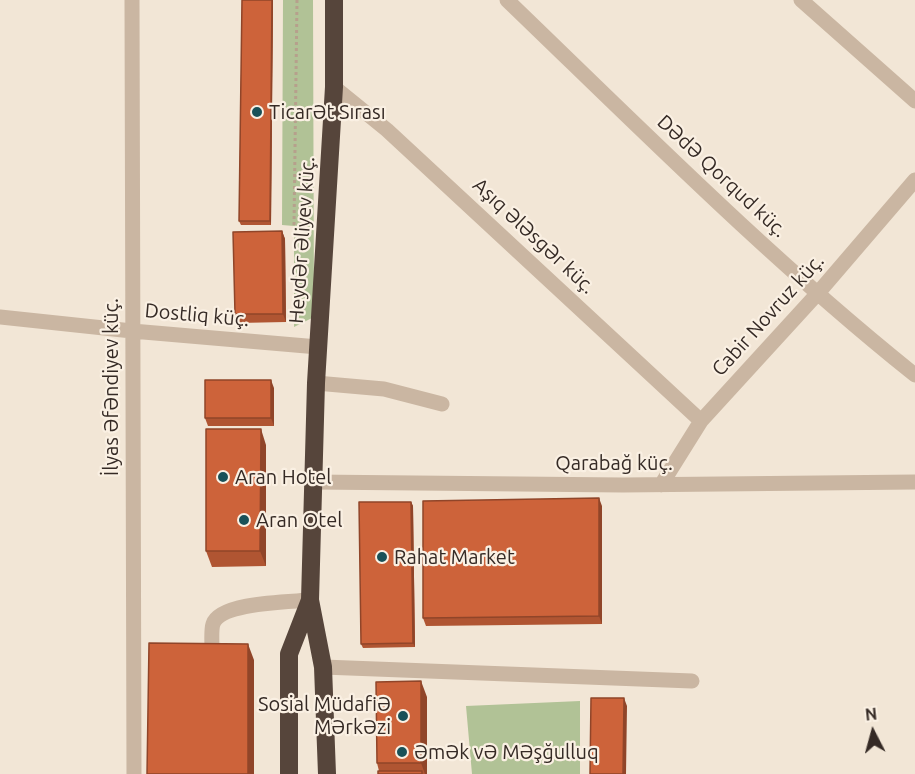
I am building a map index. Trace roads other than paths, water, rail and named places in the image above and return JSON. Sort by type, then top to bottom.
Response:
[{"type":"highway","name":"Heydər Əliyev küç.","points":[[310,600],[316,383],[334,87],[334,0]]},
{"type":"highway","points":[[310,600],[323,667],[327,774]]},
{"type":"highway","points":[[289,774],[289,654],[310,600]]},
{"type":"street","name":"İlyas Əfəndiyev küç.","points":[[132,0],[134,774]]},
{"type":"street","name":"Dədə Qorqud küç.","points":[[507,0],[744,227],[915,375]]},
{"type":"street","points":[[801,0],[915,101]]},
{"type":"street","name":"Aşıq Ələsgər küç.","points":[[334,87],[387,130],[701,420]]},
{"type":"street","name":"Cabir Novruz küç.","points":[[661,484],[701,420],[818,293],[915,180]]},
{"type":"street","name":"Dostliq küç.","points":[[0,317],[132,331],[318,346]]},
{"type":"street","points":[[316,383],[384,389],[442,404]]},
{"type":"street","name":"Qarabağ küç.","points":[[313,482],[661,484],[915,482]]},
{"type":"street","points":[[212,648],[213,624],[219,614],[232,608],[310,600]]},
{"type":"street","points":[[323,667],[692,681]]},
{"type":"place","name":"Ticarət Sırası","points":[[257,112]]},
{"type":"place","name":"Aran Hotel","points":[[223,477]]},
{"type":"place","name":"Aran Otel","points":[[244,520]]},
{"type":"place","name":"Rahat Market","points":[[382,557]]},
{"type":"place","name":"Sosial Müdafiə Mərkəzi","points":[[403,716]]},
{"type":"place","name":"Əmək və Məşğulluq","points":[[402,752]]}]
